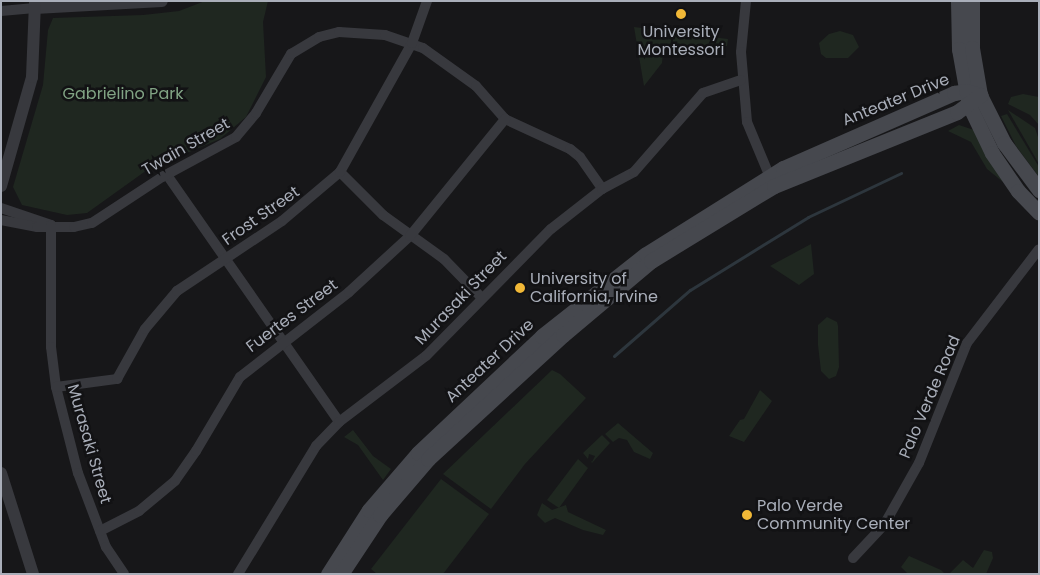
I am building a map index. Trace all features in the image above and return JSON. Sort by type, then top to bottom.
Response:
[{"type":"main road","points":[[958,1],[959,49],[972,97],[992,153],[1018,191],[1039,213]]},
{"type":"main road","points":[[972,1],[972,97],[1039,190]]},
{"type":"main road","name":"Anteater Drive","points":[[341,574],[380,515],[428,459],[548,349],[651,261],[772,182],[783,168],[954,94],[972,97]]},
{"type":"main road","name":"Anteater Drive","points":[[328,574],[369,510],[418,453],[542,336],[631,264],[692,222],[772,182]]},
{"type":"main road","points":[[548,349],[553,338],[621,278],[631,264]]},
{"type":"street","points":[[1,10],[35,5],[162,1]]},
{"type":"street","name":"Frost Street","points":[[56,387],[117,379],[145,329],[166,301],[194,278],[282,221],[340,172],[412,43],[427,1]]},
{"type":"street","points":[[746,1],[741,80],[747,122],[772,182]]},
{"type":"street","points":[[1,186],[32,77],[35,5]]},
{"type":"street","name":"Twain Street","points":[[1,220],[38,227],[51,225],[74,227],[92,223],[167,175],[244,130],[281,66],[291,54],[308,42],[329,34],[352,32],[385,35],[412,43],[476,86],[505,119],[570,149],[580,157],[602,189]]},
{"type":"street","name":"Murasaki Street","points":[[238,574],[316,446],[339,422],[426,356],[551,228],[602,189],[634,172],[703,93],[741,80]]},
{"type":"street","name":"Fuertes Street","points":[[100,531],[139,511],[175,481],[196,451],[232,386],[248,369],[349,292],[410,236],[505,119]]},
{"type":"street","points":[[340,172],[382,215],[444,259],[482,298]]},
{"type":"street","points":[[167,175],[339,422]]},
{"type":"street","name":"Twain Street","points":[[1,208],[51,225]]},
{"type":"street","name":"Murasaki Street","points":[[51,225],[51,347],[56,387],[78,473],[100,531],[124,574]]},
{"type":"street","name":"Palo Verde Road","points":[[853,558],[884,525],[919,463],[967,343],[1039,249]]},
{"type":"street","points":[[1,473],[33,574]]},
{"type":"green space","name":"Gabrielino Park","points":[[205,1],[268,1],[263,22],[266,77],[246,117],[220,139],[147,170],[87,213],[67,215],[22,205],[13,187],[43,85],[48,30],[53,18],[143,15],[179,11]]},
{"type":"green space","points":[[634,27],[728,39],[727,46],[690,46],[663,53],[662,63],[644,86]]},
{"type":"green space","points":[[840,31],[853,35],[859,47],[848,58],[826,58],[821,54],[819,43],[829,34]]},
{"type":"green space","points":[[1023,94],[1039,97],[1039,125],[1030,115],[1008,104],[1011,97]]},
{"type":"green space","points":[[1008,110],[1035,128],[1039,140],[1039,164]]},
{"type":"green space","points":[[1007,114],[1039,167],[1039,177],[1016,146],[1001,116]]},
{"type":"green space","points":[[959,125],[974,130],[1003,182],[987,169],[971,142],[948,131]]},
{"type":"green space","points":[[811,244],[814,274],[799,285],[770,266]]},
{"type":"green space","points":[[827,317],[837,322],[838,326],[839,367],[836,376],[829,379],[821,371],[818,345],[818,325]]},
{"type":"green space","points":[[552,370],[560,374],[586,398],[525,464],[491,509],[443,474]]},
{"type":"green space","points":[[760,390],[772,401],[744,442],[729,436],[740,420],[744,419]]},
{"type":"green space","points":[[618,423],[653,453],[650,459],[634,452],[627,440],[619,438],[613,442],[605,434]]},
{"type":"green space","points":[[353,430],[373,456],[391,469],[383,480],[358,445],[344,437]]},
{"type":"green space","points":[[602,435],[610,443],[592,463],[590,460],[592,462],[595,456],[589,454],[588,459],[583,453]]},
{"type":"green space","points":[[578,459],[588,468],[559,508],[547,500]]},
{"type":"green space","points":[[441,479],[489,514],[443,574],[377,574],[371,569]]},
{"type":"green space","points":[[542,503],[552,510],[566,505],[568,512],[606,530],[603,535],[583,530],[555,518],[545,523],[537,515]]},
{"type":"green space","points":[[984,550],[992,552],[993,558],[986,574],[949,574],[963,560],[973,568]]},
{"type":"green space","points":[[909,556],[941,570],[945,574],[908,574],[901,567]]},
{"type":"waterway","points":[[614,356],[690,290],[808,217],[901,173]]},
{"type":"place","name":"University Montessori","points":[[681,14]]},
{"type":"place","name":"University of California, Irvine","points":[[520,288]]},
{"type":"place","name":"Palo Verde Community Center","points":[[747,515]]}]
